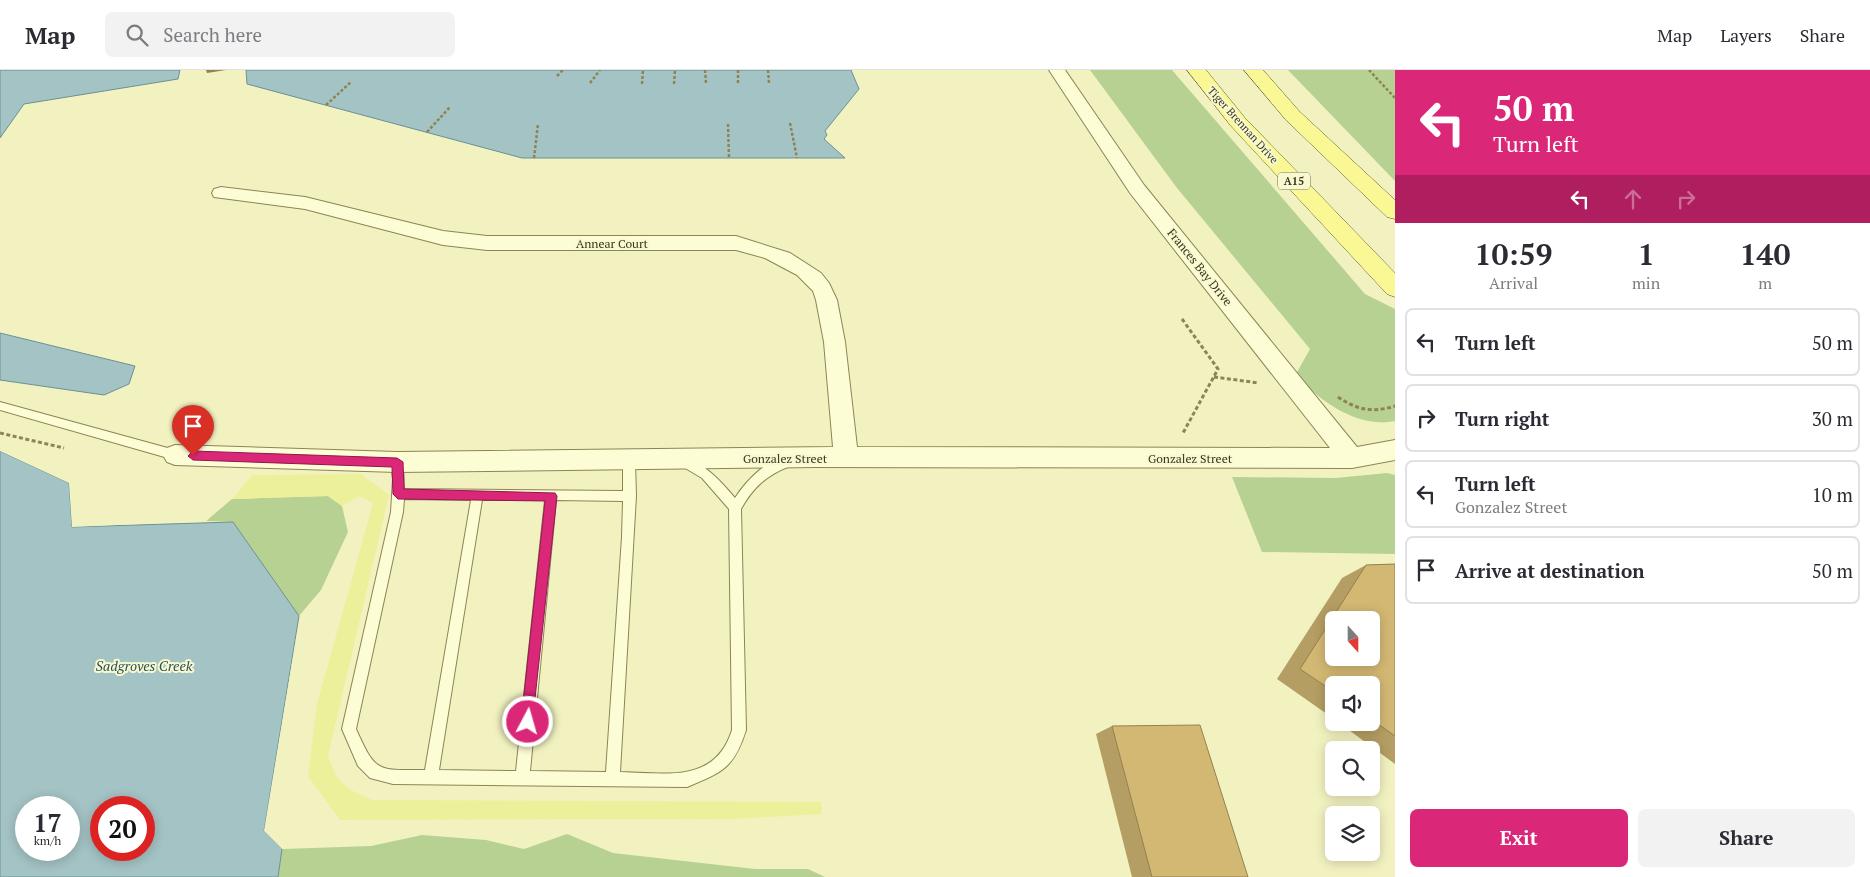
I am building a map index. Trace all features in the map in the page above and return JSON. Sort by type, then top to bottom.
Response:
[{"type":"main road","name":"Tiger Brennan Drive","points":[[1196,70],[1238,122],[1395,288]]},
{"type":"main road","points":[[1253,70],[1293,116],[1395,212]]},
{"type":"street","name":"Frances Bay Drive","points":[[1057,70],[1136,189],[1352,458]]},
{"type":"street","name":"Annear Court","points":[[222,193],[305,203],[443,238],[487,243],[736,243],[770,251],[799,266],[813,277],[824,290],[831,320],[846,458]]},
{"type":"street","name":"Gonzalez Street","points":[[175,455],[397,462],[629,461],[815,457],[1352,458],[1395,450]]},
{"type":"lane","points":[[0,406],[175,455]]},
{"type":"lane","points":[[397,462],[398,512],[349,729],[363,761],[375,773],[393,777],[687,780],[722,765],[734,748],[739,730],[735,508],[748,487],[763,472],[780,464],[815,457]]},
{"type":"lane","points":[[673,459],[691,464],[708,477],[735,508]]},
{"type":"lane","points":[[613,779],[630,496],[629,461]]},
{"type":"lane","points":[[398,494],[630,496]]},
{"type":"lane","points":[[431,777],[477,495]]},
{"type":"lane","points":[[522,778],[551,496]]},
{"type":"path","points":[[557,76],[563,70]]},
{"type":"path","points":[[590,83],[600,70]]},
{"type":"path","points":[[642,84],[643,70]]},
{"type":"path","points":[[674,84],[675,70]]},
{"type":"path","points":[[705,70],[706,83]]},
{"type":"path","points":[[738,70],[738,83]]},
{"type":"path","points":[[768,70],[769,83]]},
{"type":"path","points":[[1369,70],[1395,98]]},
{"type":"path","points":[[326,105],[352,82]]},
{"type":"path","points":[[427,132],[450,107]]},
{"type":"path","points":[[534,158],[538,124]]},
{"type":"path","points":[[728,124],[729,158]]},
{"type":"path","points":[[790,124],[797,158]]},
{"type":"path","points":[[1182,319],[1218,369],[1182,435]]},
{"type":"path","points":[[1214,377],[1260,383],[1290,380]]},
{"type":"path","points":[[1336,396],[1351,407],[1381,411],[1395,406]]},
{"type":"path","points":[[0,433],[64,448]]},
{"type":"shaded area","points":[[1090,70],[1172,70],[1365,294],[1395,309],[1395,421],[1367,421],[1340,411],[1316,394],[1296,374],[1310,349],[1177,188]]},
{"type":"shaded area","points":[[1288,70],[1395,70],[1395,181]]},
{"type":"shaded area","points":[[1387,473],[1395,475],[1395,554],[1262,552],[1232,477],[1336,478]]},
{"type":"shaded area","points":[[328,496],[342,506],[348,532],[321,590],[299,616],[233,522],[206,521],[232,499]]},
{"type":"shaded area","points":[[567,834],[613,853],[755,869],[808,869],[825,877],[278,877],[282,849],[371,846],[422,835],[486,840],[524,849]]},
{"type":"sand","points":[[361,474],[389,495],[328,756],[339,780],[349,788],[372,800],[821,802],[822,814],[734,819],[340,820],[308,776],[317,704],[373,503],[359,496],[342,506],[328,496],[232,499],[252,475]]},
{"type":"water","points":[[0,70],[180,70],[178,79],[24,104],[0,138]]},
{"type":"water","points":[[246,70],[851,70],[859,89],[825,131],[827,135],[824,139],[845,158],[522,158],[247,84]]},
{"type":"water","points":[[0,333],[135,366],[129,384],[104,395],[0,380]]},
{"type":"water","name":"Sadgroves Creek","points":[[0,451],[69,483],[72,527],[233,522],[299,616],[264,831],[282,849],[278,877],[0,877]]},
{"type":"pier","points":[[0,448],[71,481],[74,524],[209,519],[206,521],[72,527],[69,483],[0,451]]},
{"type":"pier","points":[[300,614],[266,830],[284,849],[282,849],[264,831]]},
{"type":"building","points":[[1395,564],[1395,736],[1380,725],[1380,676],[1325,676],[1325,686],[1300,669],[1325,630],[1325,666],[1380,666],[1380,611],[1337,611],[1366,565]]},
{"type":"building","points":[[1200,725],[1248,877],[1152,877],[1112,726]]},
{"type":"route","points":[[193,456],[397,462],[398,494],[551,496],[528,722]]}]
